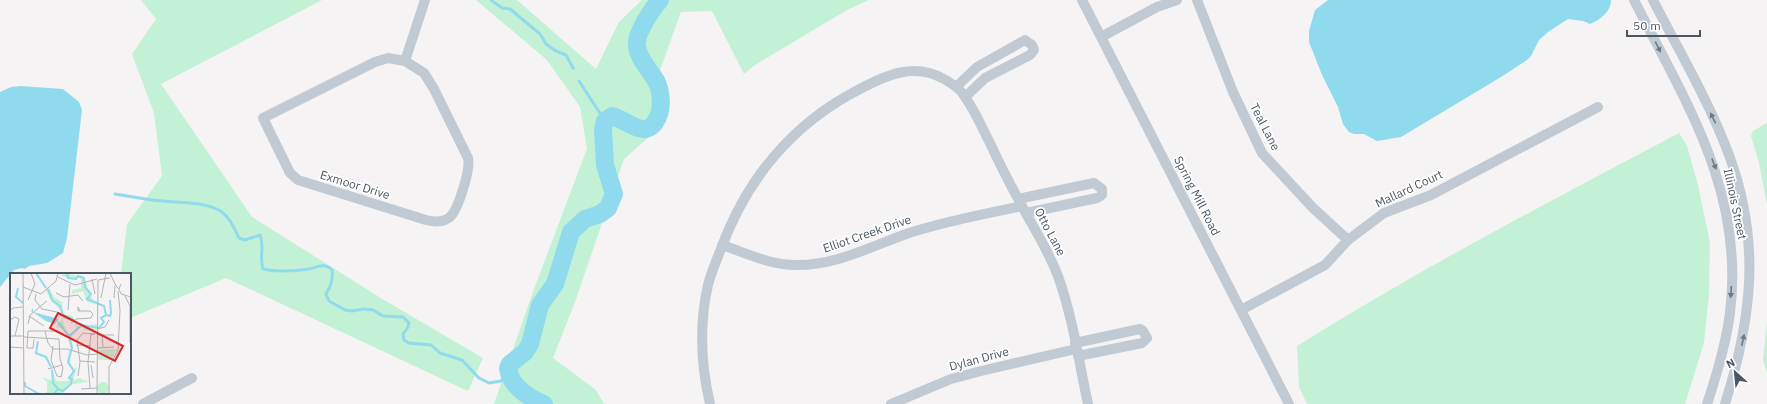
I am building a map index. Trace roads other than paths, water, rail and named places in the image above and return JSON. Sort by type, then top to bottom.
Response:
[{"type":"street","points":[[406,61],[425,0]]},
{"type":"street","name":"Spring Mill Road","points":[[1082,0],[1289,404]]},
{"type":"street","points":[[1101,37],[1157,7],[1177,0]]},
{"type":"street","name":"Teal Lane","points":[[1197,0],[1233,92],[1262,153],[1313,208],[1348,240]]},
{"type":"street","name":"Illinois Street","points":[[1634,0],[1704,139],[1716,172],[1728,224],[1732,277],[1730,313],[1724,348],[1707,404]]},
{"type":"street","name":"Illinois Street","points":[[1653,0],[1718,128],[1735,173],[1744,208],[1749,262],[1749,298],[1741,351],[1725,404]]},
{"type":"street","points":[[956,87],[977,67],[999,54],[1025,40],[1032,45],[1034,50],[1030,55],[984,78],[965,97]]},
{"type":"street","name":"Exmoor Drive","points":[[392,58],[406,61],[419,69],[428,78],[469,160],[469,168],[455,210],[448,218],[439,222],[426,220],[298,180],[290,173],[263,118],[375,62],[392,58]]},
{"type":"street","name":"Otto Lane","points":[[710,404],[703,364],[704,315],[708,283],[722,244],[740,204],[773,156],[806,124],[835,103],[884,77],[897,72],[924,71],[935,74],[956,87],[965,97],[975,113],[1050,258],[1059,278],[1088,404]]},
{"type":"street","name":"Mallard Court","points":[[1241,310],[1325,265],[1348,240],[1384,213],[1431,195],[1598,107]]},
{"type":"street","name":"Elliot Creek Drive","points":[[722,244],[772,263],[795,265],[820,264],[852,255],[909,233],[944,223],[1022,206],[1094,183],[1102,189],[1102,195],[1097,198],[1022,206]]},
{"type":"street","name":"Dylan Drive","points":[[891,404],[951,379],[1076,349],[1140,329],[1147,338],[1142,343],[1076,349]]},
{"type":"street","points":[[143,404],[192,378]]},
{"type":"water","points":[[1328,0],[1611,0],[1611,4],[1604,15],[1590,24],[1583,21],[1568,19],[1548,32],[1539,40],[1531,56],[1527,60],[1501,77],[1401,137],[1377,141],[1364,134],[1354,134],[1349,132],[1343,124],[1338,107],[1322,75],[1309,42],[1309,31],[1315,10]]},
{"type":"water","points":[[21,86],[63,89],[79,102],[82,110],[67,238],[63,253],[47,263],[29,266],[25,269],[22,268],[14,270],[0,287],[0,92],[11,87]]},
{"type":"waterway","points":[[491,0],[502,8],[510,9],[540,34],[546,44],[556,51],[566,55],[573,68]]},
{"type":"waterway","points":[[544,404],[527,395],[516,386],[512,380],[508,368],[510,364],[525,352],[530,344],[540,305],[555,284],[571,232],[585,219],[600,214],[608,208],[614,194],[605,165],[603,129],[605,121],[612,116],[635,127],[645,129],[653,125],[658,117],[661,105],[660,93],[656,81],[639,54],[637,41],[641,29],[660,0]]},
{"type":"waterway","points":[[579,81],[605,121]]},
{"type":"waterway","points":[[115,194],[152,200],[206,205],[215,208],[227,217],[239,238],[245,240],[260,235],[262,244],[263,269],[273,271],[292,271],[327,266],[332,270],[331,283],[326,294],[329,301],[345,310],[373,310],[383,316],[403,317],[409,323],[403,334],[404,340],[409,343],[431,345],[440,353],[462,360],[479,378],[489,383],[501,381],[509,373]]}]
